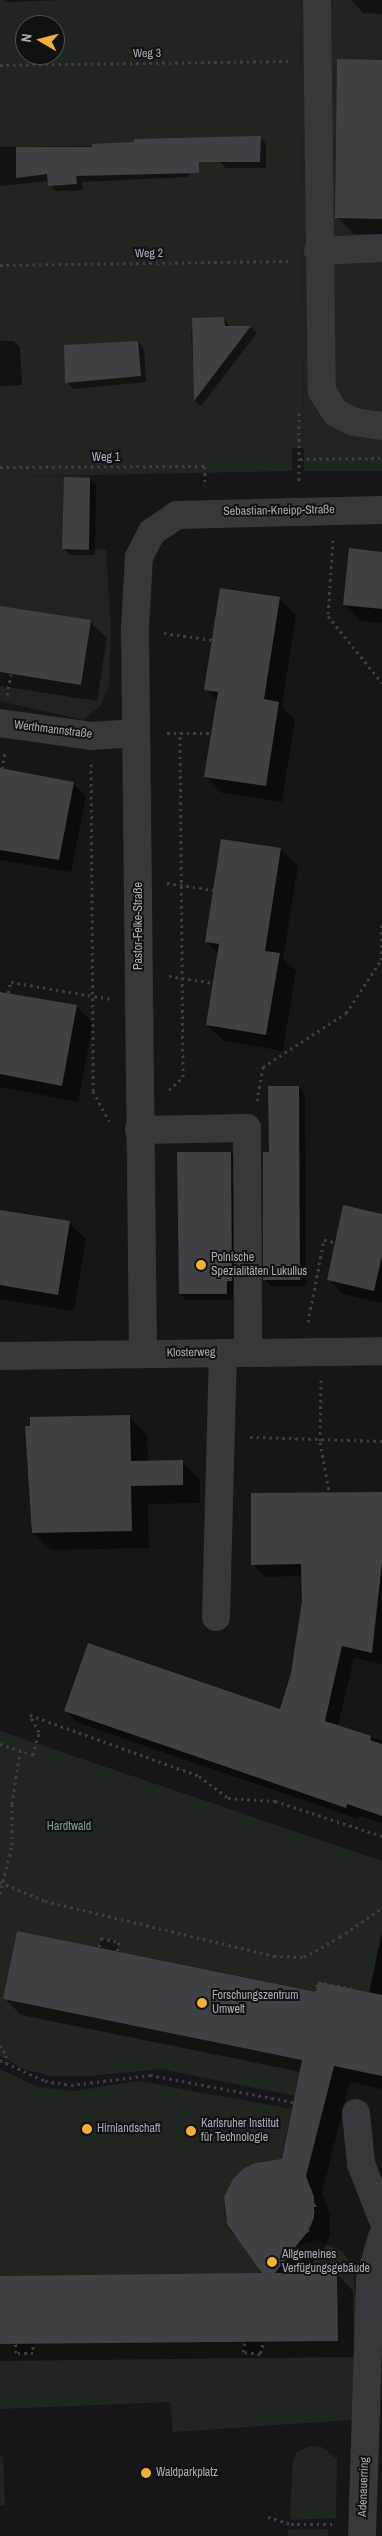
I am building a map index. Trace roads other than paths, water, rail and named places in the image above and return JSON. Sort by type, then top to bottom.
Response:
[{"type":"street","points":[[317,0],[308,256],[322,391],[336,413],[354,422],[382,426]]},
{"type":"street","points":[[308,256],[382,248]]},
{"type":"street","name":"Sebastian-Kneipp-Straße","points":[[177,515],[299,510],[382,510]]},
{"type":"street","name":"Pastor-Felke-Straße","points":[[143,1354],[149,1129],[139,1003],[135,628],[139,557],[152,532],[177,515]]},
{"type":"street","name":"Werthmannstraße","points":[[0,723],[91,736],[136,734]]},
{"type":"street","points":[[149,1129],[247,1128],[235,1353],[222,1435],[216,1617]]},
{"type":"street","name":"Klosterweg","points":[[0,1356],[382,1351]]},
{"type":"street","points":[[356,2113],[361,2164],[382,2218]]},
{"type":"street","name":"Adenauerring","points":[[362,2530],[370,2279],[382,2237]]},
{"type":"place","name":"Polnische Spezialitäten Lukullus","points":[[201,1265]]},
{"type":"place","name":"Forschungszentrum Umwelt","points":[[202,2003]]},
{"type":"place","name":"Hirnlandschaft","points":[[87,2129]]},
{"type":"place","name":"Karlsruher Institut für Technologie","points":[[191,2131]]},
{"type":"place","name":"Allgemeines Verfügungsgebäude","points":[[272,2262]]},
{"type":"place","name":"Waldparkplatz","points":[[146,2473]]},
{"type":"park label","name":"Hardtwald","points":[[69,1827]]}]
